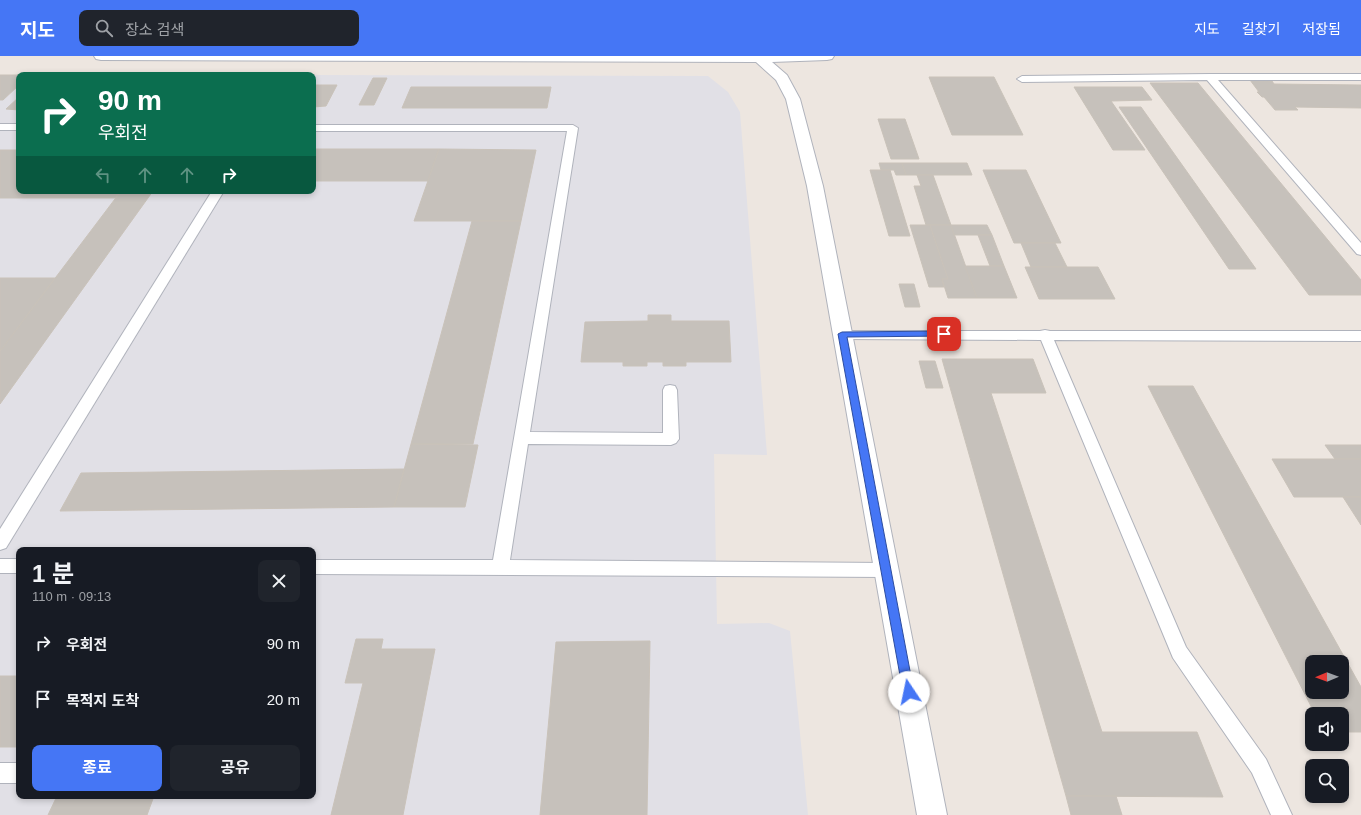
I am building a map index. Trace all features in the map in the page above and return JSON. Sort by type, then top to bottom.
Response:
[{"type":"street","points":[[101,56],[760,58],[827,56]]},
{"type":"street","points":[[760,58],[782,78],[793,99],[815,186],[932,815]]},
{"type":"lane","points":[[1210,77],[1361,251]]},
{"type":"lane","points":[[1022,79],[1361,77]]},
{"type":"lane","points":[[0,127],[16,127]]},
{"type":"lane","points":[[316,128],[573,128],[500,567]]},
{"type":"lane","points":[[0,543],[216,194]]},
{"type":"lane","points":[[842,334],[1361,336]]},
{"type":"lane","points":[[1045,334],[1179,652],[1259,766],[1282,815]]},
{"type":"lane","points":[[521,438],[671,438],[670,390]]},
{"type":"lane","points":[[0,566],[16,566]]},
{"type":"lane","points":[[316,567],[886,570]]},
{"type":"lane","points":[[0,773],[16,773]]},
{"type":"shaded area","points":[[0,75],[16,75],[16,194],[316,194],[316,75],[708,76],[728,92],[740,112],[767,455],[714,454],[717,624],[769,623],[790,631],[808,815],[0,815]]},
{"type":"building","points":[[0,75],[16,75],[16,88],[3,100],[0,100]]},
{"type":"building","points":[[929,77],[994,77],[1023,135],[952,135]]},
{"type":"building","points":[[373,78],[387,78],[374,105],[359,105]]},
{"type":"building","points":[[1250,80],[1272,81],[1274,84],[1361,85],[1361,108],[1295,107],[1298,110],[1275,110],[1264,97],[1257,92],[1259,92]]},
{"type":"building","points":[[1150,83],[1198,83],[1361,280],[1361,295],[1309,295]]},
{"type":"building","points":[[316,85],[337,85],[326,106],[316,107]]},
{"type":"building","points":[[411,87],[551,87],[547,108],[402,108]]},
{"type":"building","points":[[1074,87],[1142,87],[1152,100],[1111,101],[1145,150],[1113,150]]},
{"type":"building","points":[[16,100],[16,110],[6,109]]},
{"type":"building","points":[[1119,107],[1141,107],[1256,269],[1229,269]]},
{"type":"building","points":[[878,119],[905,119],[919,159],[891,159]]},
{"type":"building","points":[[316,149],[439,149],[428,181],[316,181]]},
{"type":"building","points":[[439,149],[536,150],[521,221],[414,221]]},
{"type":"building","points":[[0,150],[16,150],[16,194],[118,194],[115,198],[0,198]]},
{"type":"building","points":[[879,163],[902,163],[906,175],[896,175],[894,170],[881,170]]},
{"type":"building","points":[[902,163],[967,163],[972,175],[906,175]]},
{"type":"building","points":[[870,170],[890,170],[910,236],[889,236]]},
{"type":"building","points":[[983,170],[1026,170],[1061,243],[1014,243]]},
{"type":"building","points":[[917,175],[933,175],[951,225],[926,225],[914,186],[921,186]]},
{"type":"building","points":[[119,194],[151,194],[0,404],[0,351]]},
{"type":"building","points":[[472,221],[521,221],[473,444],[411,444]]},
{"type":"building","points":[[910,225],[930,225],[948,279],[942,279],[944,287],[929,287]]},
{"type":"building","points":[[930,225],[951,225],[977,298],[948,298],[942,279],[948,279]]},
{"type":"building","points":[[951,225],[987,225],[992,235],[954,235]]},
{"type":"building","points":[[978,235],[992,235],[1004,266],[990,266]]},
{"type":"building","points":[[1021,243],[1055,243],[1067,267],[1031,267]]},
{"type":"building","points":[[965,266],[1004,266],[1017,298],[977,298]]},
{"type":"building","points":[[1025,267],[1098,267],[1115,299],[1039,299]]},
{"type":"building","points":[[0,278],[55,278],[1,350],[0,350]]},
{"type":"building","points":[[899,284],[914,284],[920,307],[905,307]]},
{"type":"building","points":[[648,315],[671,315],[671,321],[729,321],[731,362],[686,362],[686,366],[663,366],[663,362],[647,362],[647,366],[623,366],[623,362],[581,362],[585,322],[648,321]]},
{"type":"building","points":[[942,359],[1033,359],[1046,393],[991,393],[1102,732],[1197,732],[1223,797],[1066,796]]},
{"type":"building","points":[[919,361],[935,361],[943,388],[926,388]]},
{"type":"building","points":[[1148,386],[1193,386],[1343,655],[1305,655],[1305,694]]},
{"type":"building","points":[[411,444],[478,445],[465,507],[394,507]]},
{"type":"building","points":[[1325,445],[1361,445],[1361,459],[1335,459]]},
{"type":"building","points":[[1272,459],[1361,459],[1361,497],[1294,497]]},
{"type":"building","points":[[404,469],[394,507],[60,511],[81,473]]},
{"type":"building","points":[[1343,497],[1361,497],[1361,525]]},
{"type":"building","points":[[356,639],[383,639],[381,649],[435,649],[403,815],[331,815],[363,683],[345,683]]},
{"type":"building","points":[[650,641],[647,815],[540,815],[556,642]]},
{"type":"building","points":[[1349,666],[1361,687],[1361,732],[1349,732],[1349,707],[1311,707],[1307,699],[1349,699]]},
{"type":"building","points":[[0,676],[16,676],[16,747],[0,747]]},
{"type":"building","points":[[1066,796],[1116,796],[1122,815],[1071,815]]},
{"type":"building","points":[[56,799],[153,799],[147,815],[48,815]]},
{"type":"route","points":[[909,692],[842,334],[944,334]]}]
